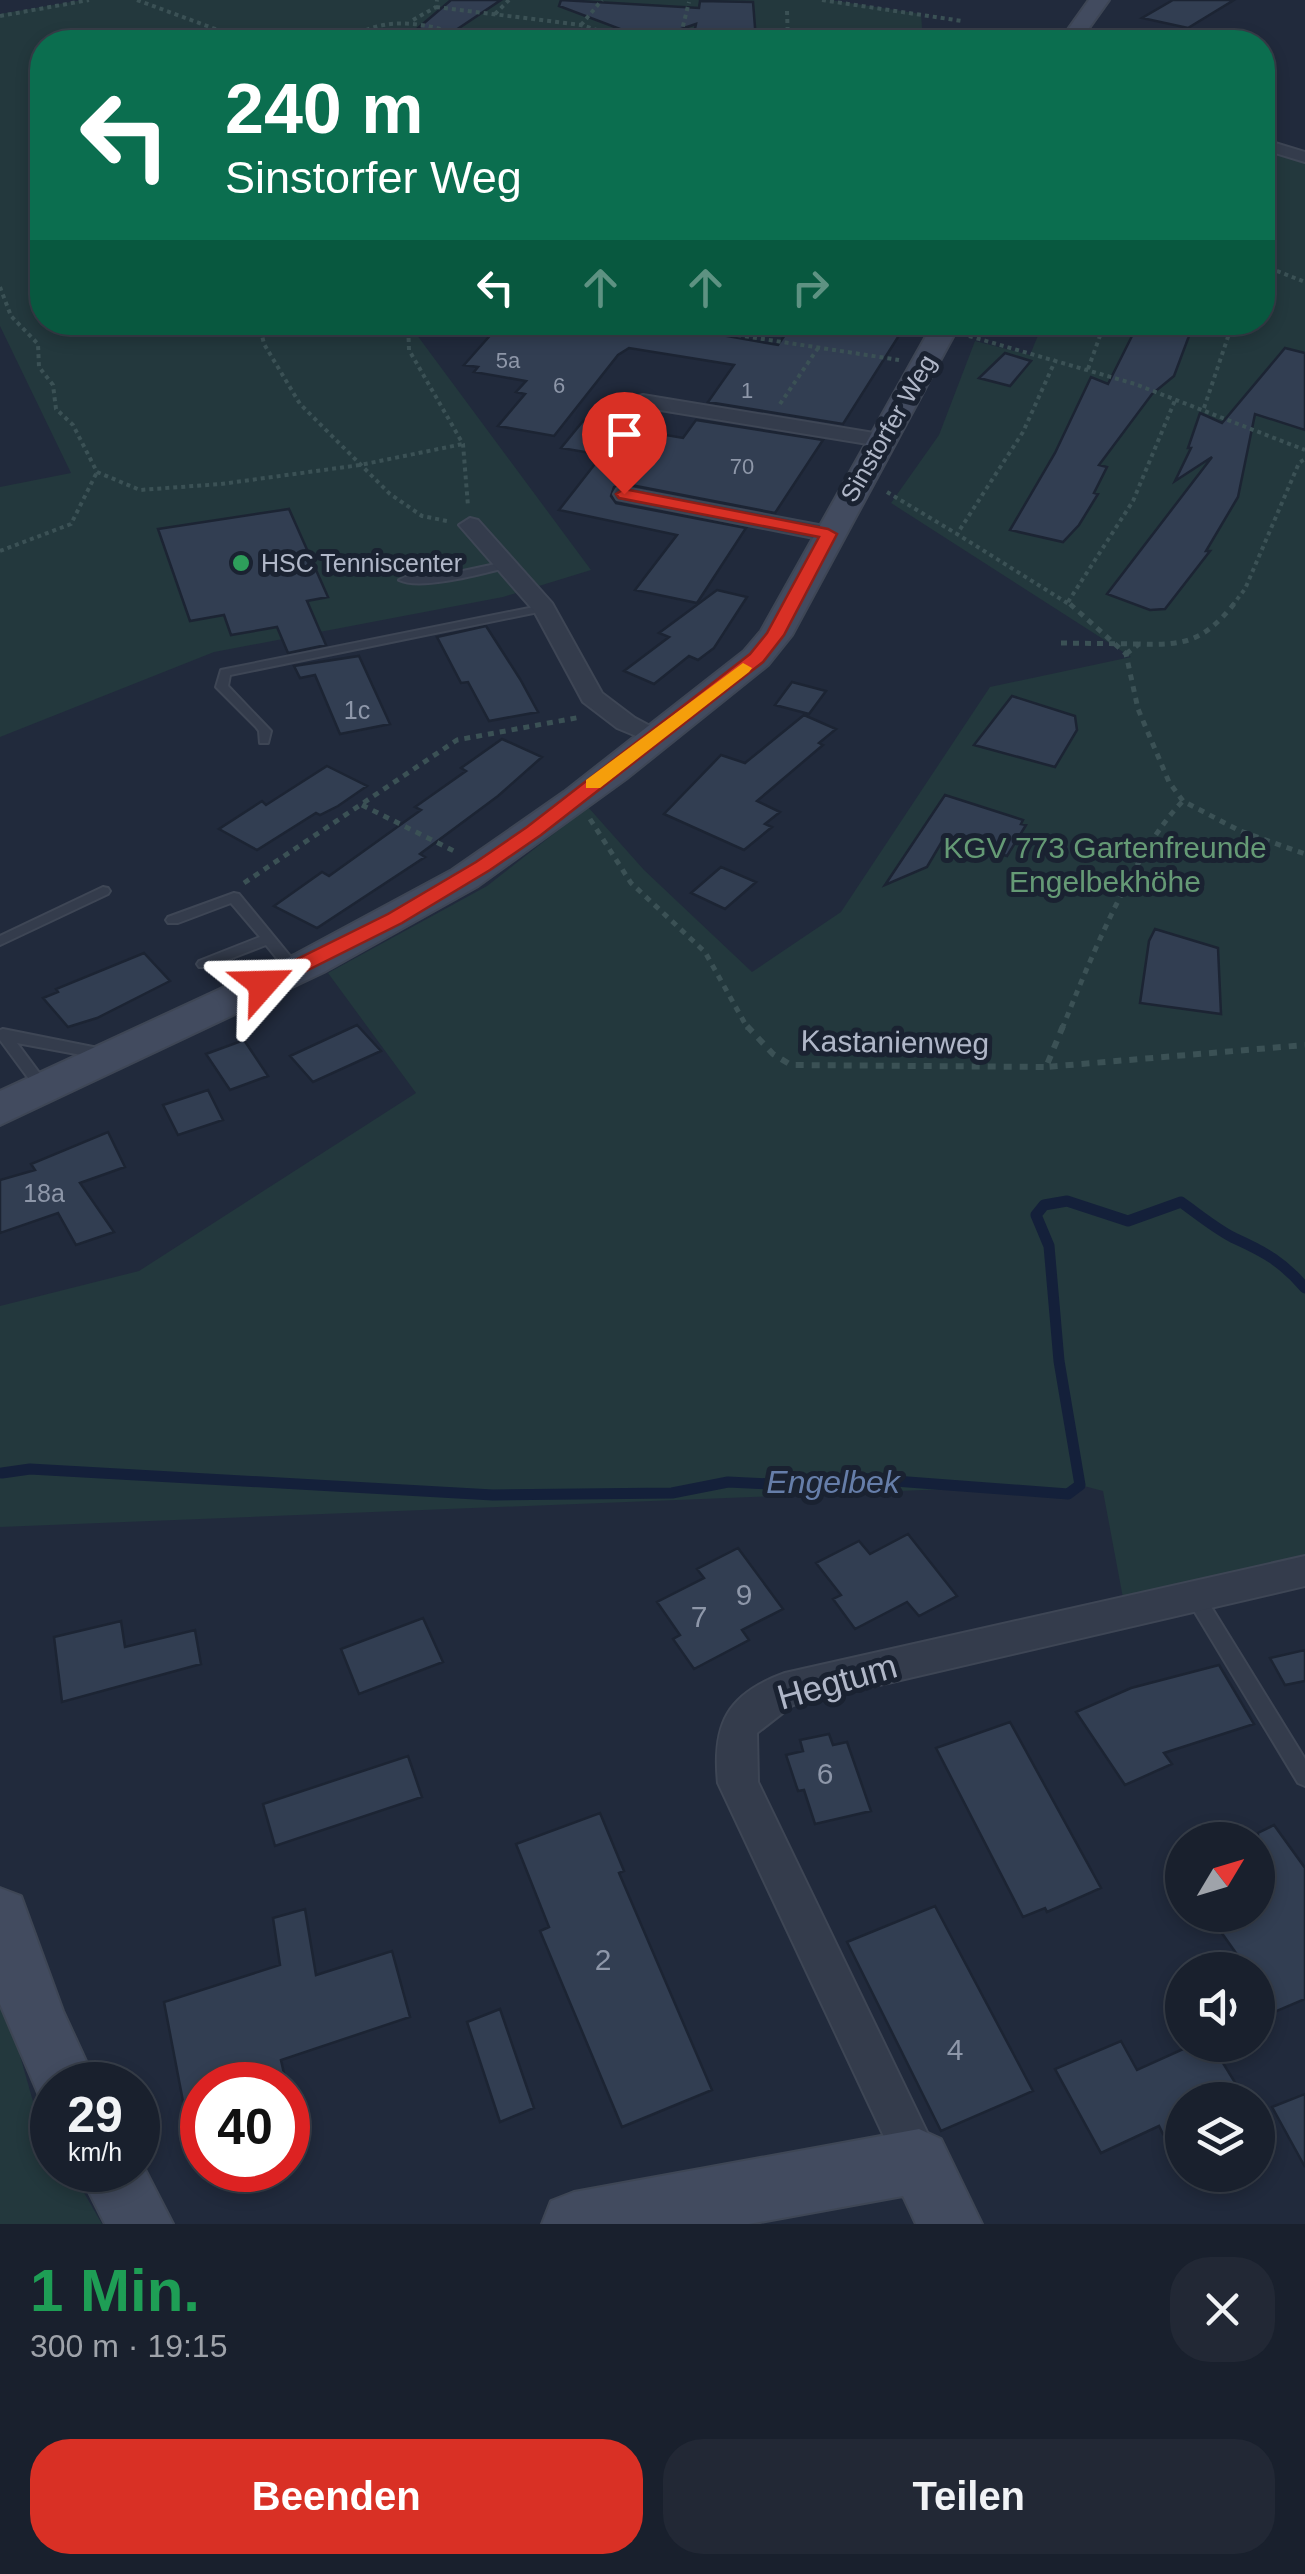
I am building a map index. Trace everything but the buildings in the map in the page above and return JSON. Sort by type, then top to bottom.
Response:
[{"type":"street","points":[[1078,30],[1099,0]]},
{"type":"street","points":[[1275,148],[1305,157]]},
{"type":"street","name":"Sinstorfer Weg","points":[[0,1110],[42,1086],[294,970],[395,918],[483,866],[756,658],[775,635],[925,364],[952,335]]},
{"type":"street","points":[[630,420],[643,401],[880,440]]},
{"type":"street","name":"Sinstorfer Weg","points":[[624,494],[828,534]]},
{"type":"street","points":[[470,525],[544,608],[592,697],[655,735]]},
{"type":"street","name":"Hegtum","points":[[950,2224],[738,1784],[732,1742],[749,1709],[785,1690],[1305,1571]]},
{"type":"street","points":[[0,1916],[36,2022],[55,2062]]},
{"type":"street","points":[[574,2224],[919,2161]]},
{"type":"street","points":[[123,2192],[141,2224]]},
{"type":"lane","points":[[405,580],[444,578],[506,564]]},
{"type":"lane","points":[[264,740],[265,731],[260,724],[222,687],[225,673],[544,608]]},
{"type":"lane","points":[[0,941],[102,891]]},
{"type":"lane","points":[[173,920],[234,897],[294,970]]},
{"type":"lane","points":[[204,964],[268,939]]},
{"type":"lane","points":[[4,1034],[109,1055]]},
{"type":"lane","points":[[4,1034],[42,1086]]},
{"type":"lane","points":[[1196,1598],[1305,1777]]},
{"type":"path","points":[[0,16],[89,0]]},
{"type":"path","points":[[137,0],[218,30]]},
{"type":"path","points":[[436,7],[437,0]]},
{"type":"path","points":[[494,14],[509,0]]},
{"type":"path","points":[[580,26],[602,0]]},
{"type":"path","points":[[822,0],[972,23]]},
{"type":"path","points":[[682,30],[689,2]]},
{"type":"path","points":[[362,30],[412,20],[436,7],[594,30]]},
{"type":"path","points":[[787,12],[788,30]]},
{"type":"path","points":[[412,20],[442,30]]},
{"type":"path","points":[[1275,269],[1305,282]]},
{"type":"path","points":[[0,287],[10,316],[38,344],[39,367],[53,385],[56,408],[73,425],[97,472],[140,490],[221,484],[463,444]]},
{"type":"path","points":[[262,335],[300,404],[390,494],[422,516],[470,525],[463,444],[410,350],[409,335]]},
{"type":"path","points":[[739,335],[925,364]]},
{"type":"path","points":[[978,335],[1176,398],[1305,450]]},
{"type":"path","points":[[1088,368],[1100,335]]},
{"type":"path","points":[[1204,408],[1229,335]]},
{"type":"path","points":[[781,403],[818,347]]},
{"type":"path","points":[[957,534],[1023,432],[1056,359]]},
{"type":"path","points":[[1068,602],[1133,501],[1176,398]]},
{"type":"path","points":[[1062,643],[1179,646],[1219,622],[1245,589],[1299,463],[1305,459]]},
{"type":"path","points":[[0,550],[71,524],[97,472]]},
{"type":"path","points":[[860,476],[1068,602],[1116,643],[1126,654],[1138,710],[1169,782],[1183,802],[1240,831],[1305,854]]},
{"type":"path","points":[[1126,654],[1139,644]]},
{"type":"path","points":[[238,886],[457,740],[612,711]]},
{"type":"path","name":"Kastanienweg","points":[[577,797],[622,872],[704,951],[722,978],[736,1012],[768,1054],[791,1065],[1046,1068],[1305,1044]]},
{"type":"path","points":[[1046,1068],[1084,973],[1152,840],[1161,824],[1183,802]]},
{"type":"path","points":[[361,804],[483,866]]},
{"type":"green space","points":[[83,0],[830,0],[921,14],[922,30],[30,30],[30,335],[417,335],[591,570],[503,597],[214,652],[0,737],[0,487],[71,473],[0,326],[0,14]]},
{"type":"green space","name":"KGV 773 Gartenfreunde Engelbekhöhe","points":[[1275,150],[1305,160],[1305,1570],[1126,1614],[1103,1491],[1080,1485],[1068,1494],[973,1488],[0,1527],[0,1306],[139,1271],[416,1093],[328,973],[487,886],[588,807],[644,870],[752,972],[841,912],[990,687],[1131,657],[891,503],[939,435],[975,341],[1030,355],[1038,335],[1275,335]]},
{"type":"green space","points":[[0,1985],[30,2091],[30,2192],[84,2192],[102,2224],[0,2224]]},
{"type":"waterway","name":"Engelbek","points":[[2,1473],[30,1469],[493,1495],[672,1493],[728,1482],[792,1485],[855,1478],[1068,1494],[1080,1485],[1059,1361],[1049,1246],[1036,1215],[1044,1205],[1067,1201],[1128,1221],[1181,1202],[1221,1230],[1273,1258],[1305,1288]]},
{"type":"slow traffic","points":[[593,784],[743,668]]},
{"type":"place","name":"HSC Tenniscenter","points":[[241,563]]},
{"type":"route","points":[[263,984],[395,918],[483,866],[534,831],[756,658],[775,635],[828,534],[624,494]]}]
